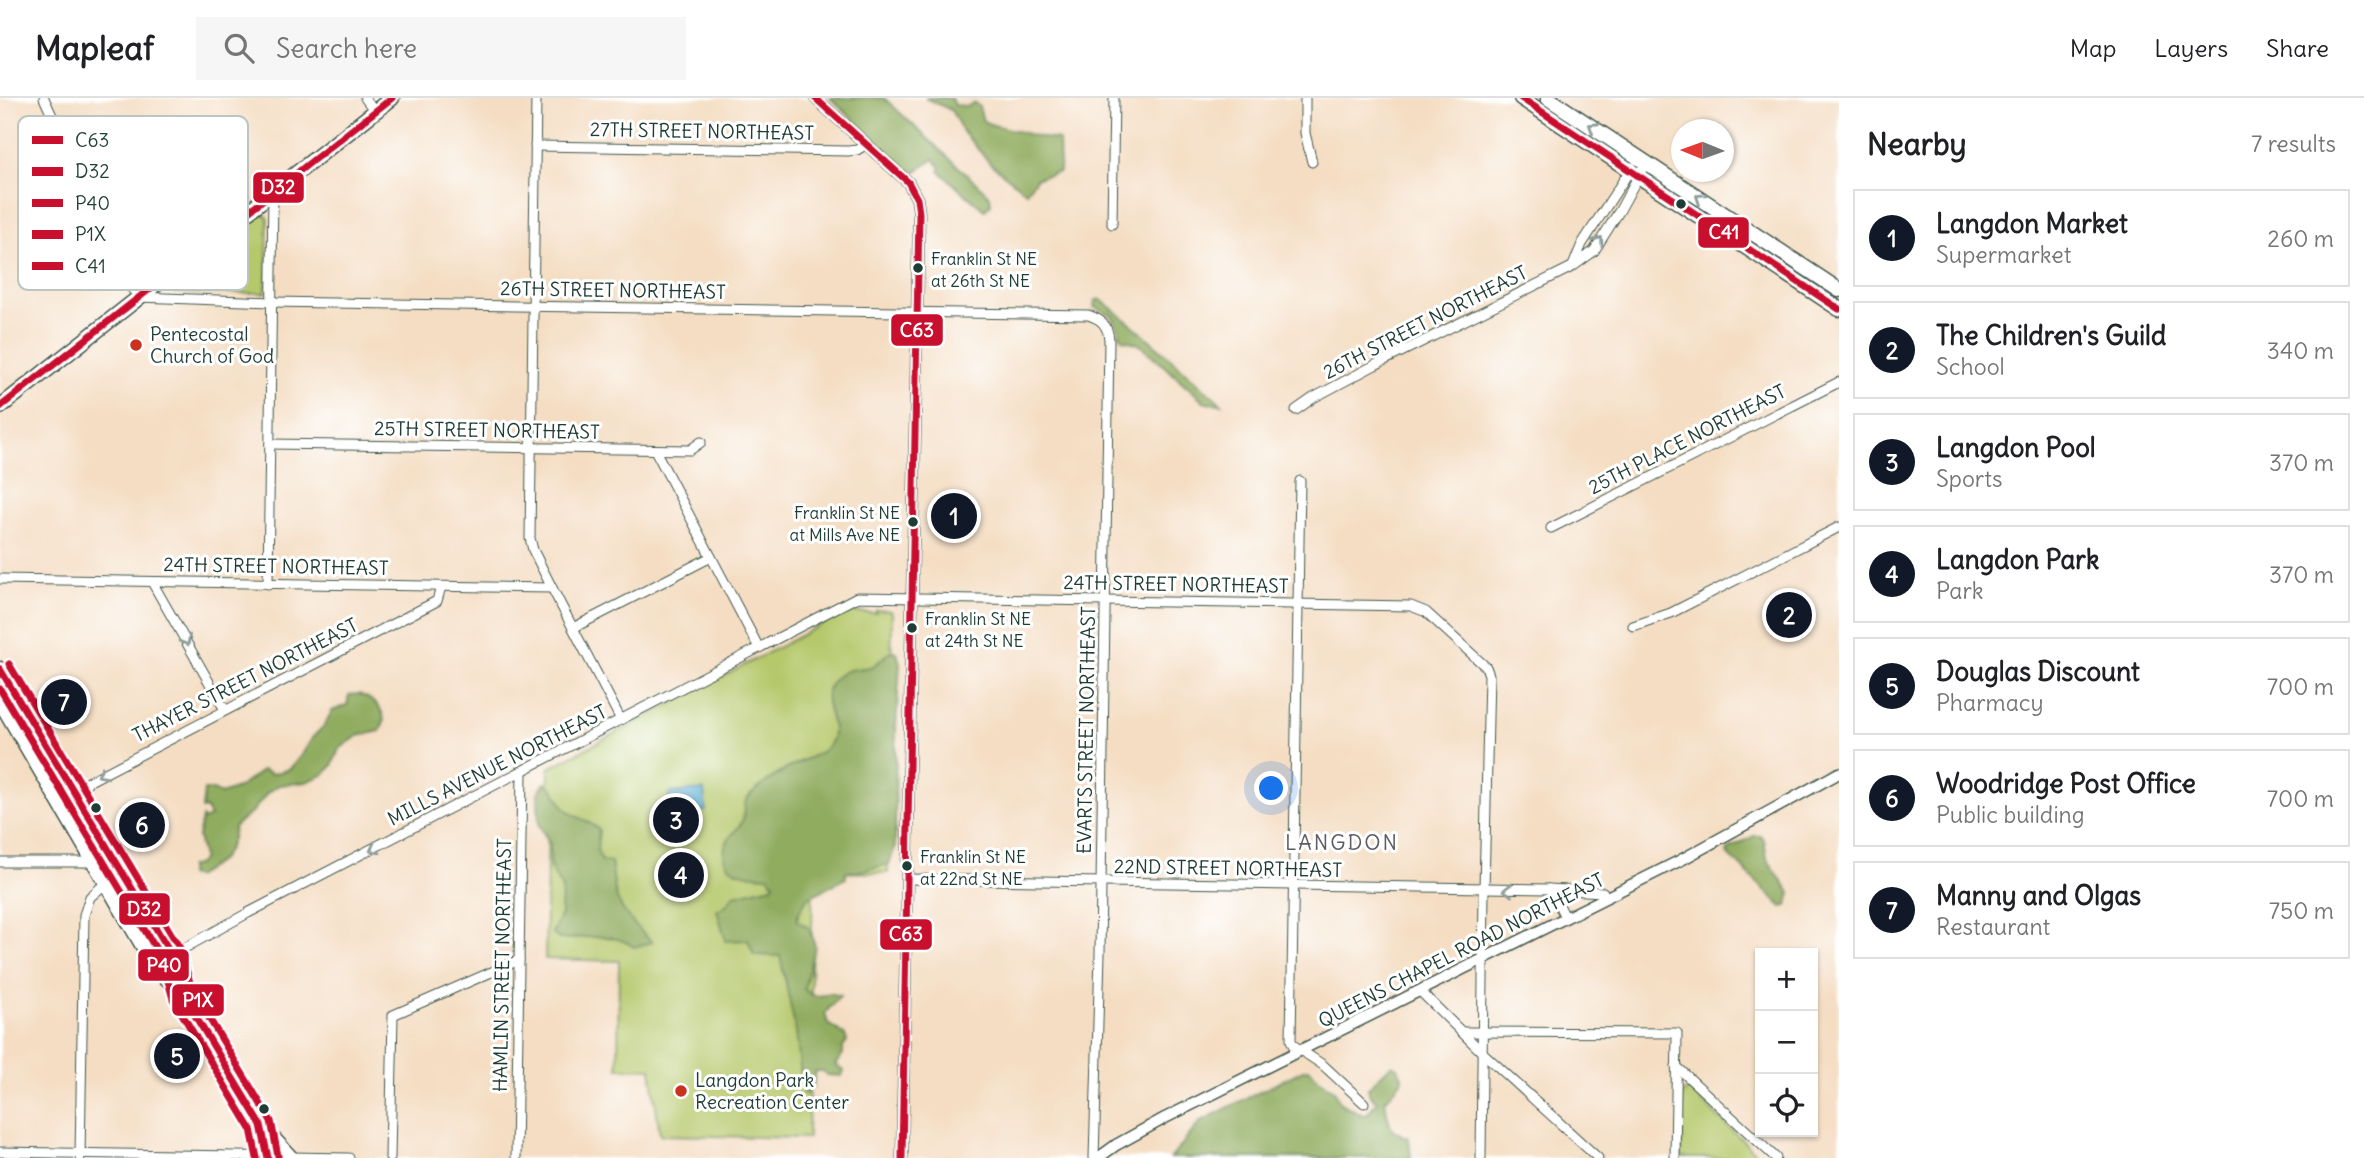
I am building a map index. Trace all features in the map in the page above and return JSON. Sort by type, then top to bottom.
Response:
[{"type":"main road","points":[[248,212],[392,98]]},
{"type":"main road","points":[[1521,98],[1839,309]]},
{"type":"main road","points":[[1548,98],[1839,290]]},
{"type":"main road","points":[[1759,256],[1768,243]]},
{"type":"main road","points":[[0,407],[148,290]]},
{"type":"main road","points":[[0,669],[172,955],[182,994]]},
{"type":"main road","points":[[0,701],[154,965],[182,994],[261,1125],[290,1157]]},
{"type":"main road","points":[[261,1125],[268,1157]]},
{"type":"street","points":[[44,98],[52,116]]},
{"type":"street","points":[[365,98],[375,111]]},
{"type":"street","points":[[537,98],[530,538],[533,550],[621,720]]},
{"type":"street","points":[[815,98],[908,182],[917,199],[919,213],[902,1158]]},
{"type":"street","points":[[1112,224],[1114,98]]},
{"type":"street","points":[[1305,98],[1305,133],[1312,162]]},
{"type":"street","name":"27TH STREET NORTHEAST","points":[[535,146],[848,151],[865,145]]},
{"type":"street","name":"26TH STREET NORTHEAST","points":[[1296,410],[1375,365],[1572,267],[1582,244],[1642,159]]},
{"type":"street","points":[[268,583],[273,192]]},
{"type":"street","points":[[133,290],[139,297]]},
{"type":"street","name":"26TH STREET NORTHEAST","points":[[139,297],[271,302],[1088,315]]},
{"type":"street","name":"EVARTS STREET NORTHEAST","points":[[1088,315],[1101,321],[1109,336],[1096,1158]]},
{"type":"street","name":"25TH PLACE NORTHEAST","points":[[1552,528],[1839,382]]},
{"type":"street","name":"25TH STREET NORTHEAST","points":[[270,444],[690,450],[701,442]]},
{"type":"street","points":[[655,450],[758,648]]},
{"type":"street","points":[[1300,481],[1291,1040],[1300,1051],[1323,1065],[1364,1103]]},
{"type":"street","points":[[1633,626],[1671,613],[1839,527]]},
{"type":"street","points":[[573,628],[711,556]]},
{"type":"street","name":"24TH STREET NORTHEAST","points":[[0,579],[552,588]]},
{"type":"street","points":[[152,582],[225,710]]},
{"type":"street","name":"THAYER STREET NORTHEAST","points":[[57,798],[437,601],[441,587]]},
{"type":"street","name":"24TH STREET NORTHEAST","points":[[857,597],[1417,607],[1476,656],[1489,675],[1484,890]]},
{"type":"street","name":"MILLS AVENUE NORTHEAST","points":[[154,965],[248,913],[857,597]]},
{"type":"street","name":"HAMLIN STREET NORTHEAST","points":[[516,1158],[522,773]]},
{"type":"street","name":"QUEENS CHAPEL ROAD NORTHEAST","points":[[1096,1158],[1165,1118],[1681,860],[1839,773]]},
{"type":"street","points":[[0,862],[93,862],[109,852]]},
{"type":"street","name":"22ND STREET NORTHEAST","points":[[907,879],[1603,892]]},
{"type":"street","points":[[80,1156],[84,915],[90,897],[106,884]]},
{"type":"street","points":[[1549,889],[1565,917]]},
{"type":"street","points":[[1480,1158],[1484,890]]},
{"type":"street","points":[[390,1158],[393,1015],[519,960]]},
{"type":"street","points":[[1420,991],[1598,1158]]},
{"type":"street","points":[[1462,1032],[1677,1034],[1675,1158]]},
{"type":"street","points":[[1676,1066],[1776,1158]]},
{"type":"street","points":[[0,1152],[80,1156],[349,1158]]},
{"type":"green space","points":[[830,98],[884,98],[990,196],[991,204],[985,210],[939,171],[941,168],[934,159],[912,174]]},
{"type":"green space","points":[[925,98],[951,98],[954,105],[967,106],[975,103],[983,121],[1059,140],[1060,172],[1037,178],[1026,192],[990,163],[963,132],[951,110]]},
{"type":"green space","points":[[262,214],[267,216],[266,293],[175,293],[171,290],[248,290],[248,225]]},
{"type":"green space","points":[[1100,299],[1222,404],[1206,403],[1139,344],[1122,339],[1112,315],[1094,307],[1095,301]]},
{"type":"green space","points":[[876,610],[892,613],[888,873],[818,872],[813,876],[808,1138],[660,1135],[651,1069],[618,1068],[619,961],[545,959],[549,768],[845,612],[876,613]]},
{"type":"green space","points":[[891,651],[897,652],[900,664],[896,728],[895,847],[889,864],[846,872],[846,878],[807,898],[798,914],[797,921],[809,928],[815,946],[804,989],[816,996],[830,993],[840,996],[825,1013],[828,1024],[845,1035],[847,1041],[843,1054],[835,1065],[844,1070],[842,1076],[815,1071],[813,1087],[807,1089],[807,1094],[803,1094],[796,1032],[780,956],[754,955],[748,940],[726,941],[717,910],[726,905],[734,895],[772,886],[774,883],[768,876],[734,870],[728,865],[724,851],[728,840],[742,822],[745,802],[750,796],[778,774],[827,747],[833,731],[828,690],[836,677],[845,671],[873,666]]},
{"type":"green space","points":[[359,694],[380,708],[384,719],[380,731],[358,736],[339,749],[332,766],[323,775],[306,782],[279,785],[268,792],[253,811],[234,827],[230,845],[222,858],[195,877],[189,875],[189,867],[199,864],[203,858],[198,837],[202,818],[203,820],[210,817],[206,808],[202,809],[204,790],[221,794],[238,788],[263,770],[272,774],[290,769],[324,726],[332,711],[347,705],[349,695]]},
{"type":"green space","points":[[545,783],[552,788],[566,809],[599,830],[597,850],[602,861],[611,862],[615,893],[622,909],[652,942],[634,947],[607,937],[559,939],[552,933],[561,914],[562,889],[550,867],[550,844],[539,825],[538,793]]},
{"type":"green space","points":[[1754,836],[1760,836],[1764,840],[1767,859],[1791,894],[1787,906],[1782,907],[1727,853]]},
{"type":"green space","points":[[1392,1064],[1398,1068],[1403,1079],[1385,1101],[1387,1114],[1393,1128],[1409,1138],[1411,1158],[1171,1158],[1201,1121],[1305,1069],[1310,1069],[1319,1080],[1334,1090],[1340,1103],[1365,1116],[1377,1102],[1368,1088]]},
{"type":"green space","points":[[1691,1091],[1761,1158],[1681,1158],[1682,1094]]},
{"type":"water","points":[[704,790],[706,811],[685,812],[685,829],[671,829],[669,793]]},
{"type":"transit line","name":"D32","points":[[248,212],[392,98]]},
{"type":"transit line","name":"C63","points":[[815,98],[908,182],[917,199],[919,213],[902,1158]]},
{"type":"transit line","name":"C41","points":[[1521,98],[1839,309]]},
{"type":"transit line","name":"D32","points":[[0,407],[148,290]]},
{"type":"transit line","name":"P1X","points":[[9,664],[181,950],[192,990],[271,1121],[278,1156]]},
{"type":"transit line","name":"D32","points":[[0,669],[172,955],[182,994],[261,1125],[268,1158]]},
{"type":"transit line","name":"P40","points":[[0,689],[162,959],[173,999],[251,1129],[257,1158]]},
{"type":"place","name":"Franklin St NE at 26th St NE","points":[[918,268]]},
{"type":"place","name":"Pentecostal Church of God","points":[[136,345]]},
{"type":"place","name":"Langdon Market","points":[[954,516]]},
{"type":"place","name":"Franklin St NE at Mills Ave NE","points":[[913,522]]},
{"type":"place","name":"The Children's Guild","points":[[1789,615]]},
{"type":"place","name":"Franklin St NE at 24th St NE","points":[[912,628]]},
{"type":"place","name":"Manny and Olgas","points":[[64,702]]},
{"type":"place","name":"Langdon Pool","points":[[676,820]]},
{"type":"place","name":"Woodridge Post Office","points":[[142,825]]},
{"type":"place","name":"Franklin St NE at 22nd St NE","points":[[907,866]]},
{"type":"place","name":"Langdon Park","points":[[681,875]]},
{"type":"place","name":"Douglas Discount","points":[[177,1056]]},
{"type":"place","name":"Langdon Park Recreation Center","points":[[681,1091]]},
{"type":"district","name":"LANGDON","points":[[1342,843]]}]
